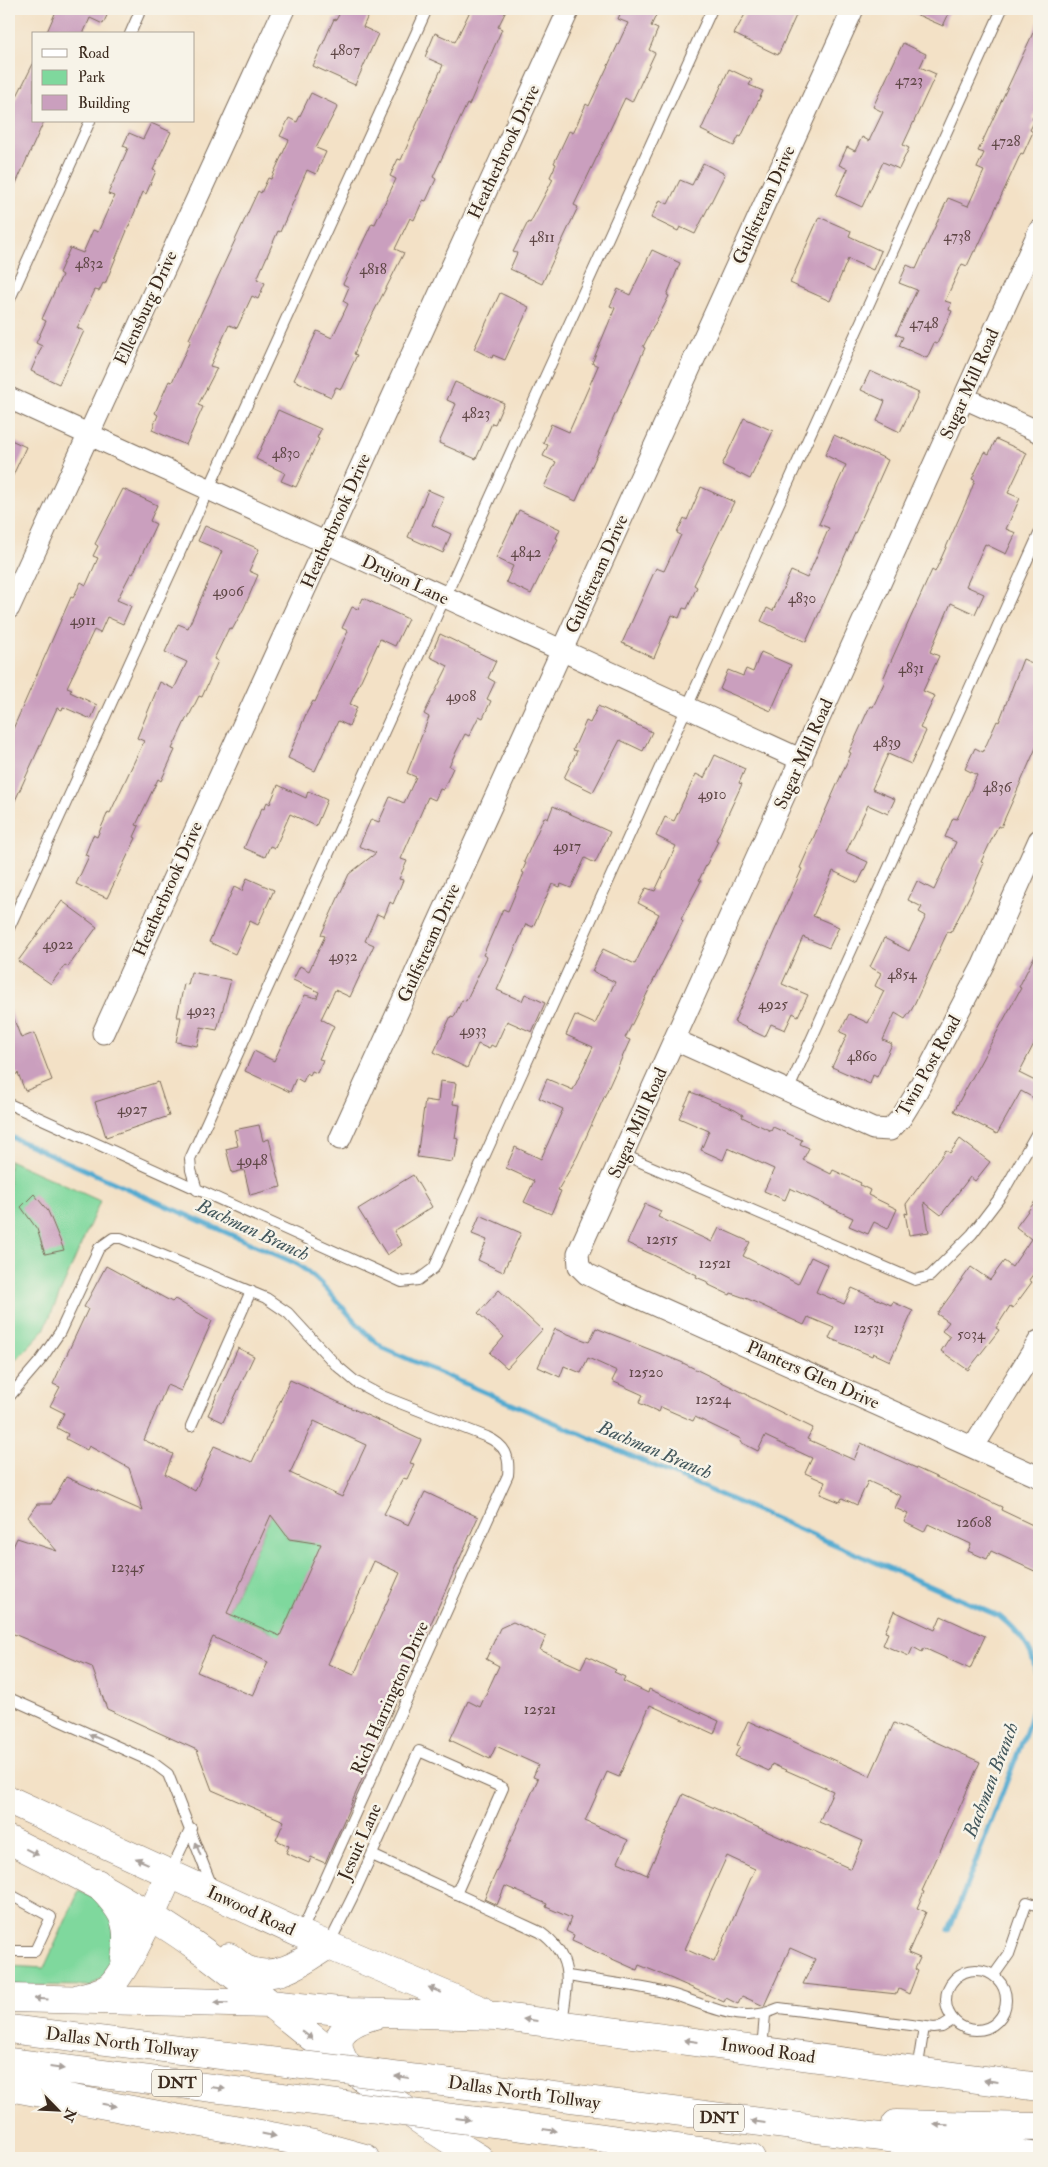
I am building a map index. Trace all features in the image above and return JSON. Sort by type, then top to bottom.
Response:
[{"type":"main road","name":"Inwood Road","points":[[9,1800],[301,1934],[496,2016]]},
{"type":"main road","points":[[9,1840],[97,1883],[151,1916],[201,1950],[349,2068],[454,2144],[479,2158]]},
{"type":"main road","points":[[73,2000],[108,1987],[124,1965],[151,1916],[170,1873]]},
{"type":"main road","points":[[97,1883],[115,1902],[128,1930],[124,1965]]},
{"type":"main road","points":[[201,1950],[228,1956],[248,1970],[271,1973],[290,1969],[328,1945]]},
{"type":"main road","name":"Inwood Road","points":[[9,1998],[270,2004],[349,2012],[496,2016],[1039,2087]]},
{"type":"main road","points":[[349,2068],[339,2054],[338,2048],[339,2039],[344,2030],[356,2021],[384,2012]]},
{"type":"main road","name":"Dallas North Tollway","points":[[9,2029],[1039,2157]]},
{"type":"main road","name":"Dallas North Tollway","points":[[9,2062],[502,2124],[751,2158]]},
{"type":"main road","points":[[9,2087],[314,2144],[365,2158]]},
{"type":"main road","points":[[807,2128],[904,2124],[1039,2127]]},
{"type":"street","name":"Ellensburg Drive","points":[[9,608],[284,9]]},
{"type":"street","name":"Heatherbrook Drive","points":[[103,1033],[569,9]]},
{"type":"street","name":"Gulfstream Drive","points":[[340,1139],[853,9]]},
{"type":"street","name":"Sugar Mill Road","points":[[588,1274],[579,1266],[578,1253],[624,1155],[1039,231]]},
{"type":"street","name":"Drujon Lane","points":[[9,398],[445,599],[802,760]]},
{"type":"street","points":[[964,398],[1039,432]]},
{"type":"street","name":"Twin Post Road","points":[[675,1040],[873,1129],[890,1130],[901,1118],[914,1098],[983,965],[1039,840]]},
{"type":"street","name":"Planters Glen Drive","points":[[588,1274],[974,1446],[1039,1477]]},
{"type":"street","points":[[974,1446],[1039,1341]]},
{"type":"lane","points":[[131,32],[141,9]]},
{"type":"lane","points":[[9,928],[427,9]]},
{"type":"lane","points":[[197,1190],[191,1170],[190,1158],[712,9]]},
{"type":"lane","points":[[9,1104],[402,1282],[418,1280],[434,1268],[1002,9]]},
{"type":"lane","points":[[9,301],[90,122]]},
{"type":"lane","points":[[788,1091],[1039,534]]},
{"type":"lane","points":[[624,1155],[915,1280],[930,1276],[972,1234],[1001,1196],[1039,1129]]},
{"type":"lane","points":[[9,1397],[52,1346],[99,1248],[113,1238],[128,1239],[251,1291],[191,1426]]},
{"type":"lane","name":"Rich Harrington Drive","points":[[251,1291],[288,1312],[336,1365],[356,1382],[382,1396],[496,1441],[506,1452],[509,1465],[508,1475],[301,1934]]},
{"type":"lane","points":[[9,1698],[160,1768],[168,1774],[216,1895]]},
{"type":"lane","name":"Jesuit Lane","points":[[328,1945],[372,1855],[419,1751],[503,1788],[456,1894]]},
{"type":"lane","points":[[170,1873],[191,1828]]},
{"type":"lane","points":[[372,1855],[545,1936],[558,1950],[568,1976],[562,2024]]},
{"type":"lane","points":[[9,1894],[51,1917],[35,1951],[9,1951]]},
{"type":"lane","points":[[994,1975],[1009,1954],[1027,1902],[1039,1906]]},
{"type":"lane","points":[[977,1969],[994,1975],[1001,1982],[1007,2000],[1000,2019],[987,2028],[971,2030],[961,2027],[947,2011],[945,2001],[952,1982],[958,1975],[977,1969]]},
{"type":"lane","points":[[568,1976],[672,1994],[722,2012],[740,2015],[765,2015],[779,2008],[942,2028],[953,2020]]},
{"type":"lane","points":[[762,2051],[765,2015]]},
{"type":"lane","points":[[917,2071],[924,2027]]},
{"type":"green space","points":[[9,1160],[100,1201],[44,1330],[9,1367]]},
{"type":"green space","points":[[271,1515],[287,1524],[285,1534],[289,1539],[301,1541],[310,1533],[324,1539],[279,1639],[254,1623],[226,1616]]},
{"type":"green space","points":[[79,1891],[103,1902],[113,1913],[114,1969],[90,1986],[9,1985],[9,1966],[44,1968]]},
{"type":"building","points":[[57,9],[110,9],[103,24],[90,18],[84,32],[47,32]]},
{"type":"building","points":[[342,9],[371,9],[363,27],[378,34],[355,85],[313,66],[334,19],[336,20]]},
{"type":"building","points":[[471,9],[507,9],[498,27],[502,29],[469,105],[467,104],[433,177],[436,179],[426,201],[423,200],[414,220],[410,218],[395,249],[404,253],[363,333],[354,354],[357,355],[341,389],[336,387],[331,397],[294,380],[317,331],[332,338],[348,304],[343,301],[349,287],[343,284],[372,223],[375,224],[396,179],[390,176],[398,159],[401,160],[443,65],[425,57],[435,33],[455,42]]},
{"type":"building","points":[[622,9],[659,9],[651,26],[658,29],[649,50],[655,53],[632,102],[625,98],[574,205],[578,207],[542,284],[510,269],[517,253],[513,252],[553,179],[550,177],[556,164],[554,163],[569,131],[573,133],[586,104],[589,106],[628,23],[618,19]]},
{"type":"building","points":[[748,9],[799,9],[778,55],[734,34]]},
{"type":"building","points":[[904,9],[951,9],[943,26]]},
{"type":"building","points":[[1039,20],[1039,104],[1032,119],[1035,120],[1030,130],[1033,132],[1023,154],[1021,153],[976,251],[974,251],[967,266],[962,264],[945,301],[951,303],[949,310],[952,311],[937,344],[934,343],[927,358],[899,346],[903,337],[896,334],[917,290],[899,283],[907,265],[916,269],[948,198],[968,206],[984,171],[977,168],[984,153],[978,151]]},
{"type":"building","points":[[903,43],[926,54],[920,67],[936,74],[903,145],[909,148],[899,169],[883,162],[862,207],[836,195],[848,169],[839,165],[847,147],[855,151],[862,137],[869,141],[883,112],[873,107]]},
{"type":"building","points":[[32,66],[32,122],[44,122],[9,199],[9,112]]},
{"type":"building","points":[[729,69],[752,80],[749,85],[763,91],[741,137],[739,136],[734,146],[701,130]]},
{"type":"building","points":[[311,93],[338,106],[316,148],[326,152],[316,174],[307,170],[280,232],[278,231],[257,279],[265,283],[258,299],[252,296],[237,328],[229,325],[210,366],[217,368],[198,405],[203,407],[186,445],[152,430],[158,415],[155,413],[169,381],[172,382],[191,340],[189,339],[258,191],[261,193],[268,178],[271,179],[289,140],[280,136],[289,118],[297,122]]},
{"type":"building","points":[[151,123],[171,132],[153,170],[156,171],[146,194],[143,192],[105,284],[103,283],[99,291],[95,290],[77,328],[84,331],[59,384],[31,371],[42,346],[36,343],[46,321],[42,319],[62,275],[59,273],[70,248],[83,253],[93,230],[98,232],[114,196],[108,194],[128,148],[123,146],[129,133],[143,139]]},
{"type":"building","points":[[703,163],[725,174],[695,234],[680,227],[678,231],[651,218],[660,200],[668,204],[680,180],[692,185]]},
{"type":"building","points":[[819,217],[851,231],[849,236],[881,251],[873,270],[848,259],[830,301],[790,283]]},
{"type":"building","points":[[652,250],[680,263],[667,295],[669,296],[643,347],[645,348],[576,501],[544,487],[556,462],[543,456],[548,445],[543,443],[551,424],[569,432],[598,366],[592,363],[615,308],[610,306],[618,289],[630,295]]},
{"type":"building","points":[[500,293],[529,307],[505,360],[493,355],[492,358],[474,349]]},
{"type":"building","points":[[870,371],[919,393],[900,432],[877,421],[885,401],[861,390]]},
{"type":"building","points":[[455,382],[504,403],[495,424],[492,423],[476,459],[439,443],[456,404],[447,400]]},
{"type":"building","points":[[278,410],[321,429],[317,438],[319,439],[296,487],[281,481],[285,473],[256,459]]},
{"type":"building","points":[[744,418],[773,431],[750,479],[722,465]]},
{"type":"building","points":[[834,435],[888,460],[806,642],[761,621],[767,608],[773,611],[791,571],[807,578],[829,528],[819,524],[846,465],[825,455]]},
{"type":"building","points":[[9,439],[26,447],[9,484]]},
{"type":"building","points":[[996,439],[1027,453],[1008,493],[1020,498],[1006,529],[1016,533],[1006,554],[985,544],[966,586],[984,594],[975,614],[951,603],[930,652],[939,656],[923,691],[935,696],[920,728],[926,731],[911,764],[888,754],[872,789],[895,799],[888,814],[868,805],[846,852],[868,862],[858,883],[833,871],[813,916],[839,927],[829,948],[803,937],[782,984],[808,995],[798,1016],[793,1013],[785,1030],[771,1024],[765,1037],[734,1022],[802,869],[800,868],[851,753],[849,752],[870,706],[873,707],[885,681],[883,679],[932,570],[935,572],[969,496],[975,480],[972,479],[985,452],[989,454]]},
{"type":"building","points":[[701,487],[734,502],[694,585],[697,587],[687,609],[683,608],[679,618],[672,615],[654,658],[622,643],[656,568],[664,571],[681,535],[677,533],[684,518],[687,520]]},
{"type":"building","points":[[123,489],[157,505],[150,521],[156,524],[133,574],[131,573],[117,600],[131,606],[123,624],[107,617],[100,633],[94,630],[67,687],[72,689],[70,692],[97,705],[91,719],[63,707],[62,710],[57,708],[9,814],[9,738],[71,597],[73,598],[81,582],[86,585],[98,558],[93,556],[98,546],[95,544]]},
{"type":"building","points":[[428,490],[444,497],[432,525],[451,534],[443,553],[408,537]]},
{"type":"building","points":[[519,510],[560,529],[556,538],[558,539],[531,594],[506,582],[513,566],[496,558]]},
{"type":"building","points":[[205,526],[259,549],[249,571],[258,575],[244,608],[232,630],[229,628],[214,659],[218,661],[202,697],[199,696],[187,717],[172,749],[175,750],[161,781],[158,779],[136,825],[139,826],[134,837],[136,838],[107,898],[76,884],[89,856],[85,855],[93,835],[97,837],[144,741],[137,738],[160,682],[174,689],[187,662],[165,652],[178,624],[188,628],[222,551],[198,541]]},
{"type":"building","points":[[363,598],[408,619],[395,646],[380,639],[350,704],[357,707],[349,726],[338,721],[315,771],[288,758],[306,714],[313,701],[315,702],[348,631],[342,628],[352,607],[358,609]]},
{"type":"building","points":[[440,634],[496,661],[488,678],[495,682],[487,699],[491,701],[483,718],[479,716],[469,736],[465,734],[449,766],[453,768],[443,790],[440,789],[435,800],[428,797],[401,859],[407,861],[399,879],[403,880],[393,904],[390,902],[384,917],[377,914],[365,941],[374,945],[350,997],[335,990],[321,1019],[334,1026],[319,1059],[323,1060],[317,1073],[312,1071],[310,1075],[307,1073],[303,1082],[296,1078],[290,1092],[245,1071],[254,1051],[274,1061],[305,995],[317,998],[319,992],[293,980],[300,966],[309,971],[325,936],[321,935],[349,874],[376,853],[359,846],[371,819],[379,822],[390,797],[404,803],[416,777],[407,773],[429,717],[424,714],[448,666],[430,657]]},
{"type":"building","points":[[761,652],[791,665],[771,711],[720,689],[728,670],[743,676],[746,669],[753,672]]},
{"type":"building","points":[[1023,659],[1039,666],[1039,741],[1001,827],[998,826],[981,862],[984,863],[970,895],[951,932],[948,931],[912,1009],[905,1019],[895,1013],[883,1040],[892,1044],[877,1077],[873,1075],[870,1084],[832,1067],[847,1035],[840,1032],[849,1014],[868,1023],[884,991],[875,986],[881,973],[870,967],[884,938],[909,951],[926,916],[919,912],[922,907],[908,900],[917,881],[934,890],[956,842],[945,837],[953,818],[957,819],[977,775],[965,769],[975,748],[983,752],[997,721],[999,722]]},
{"type":"building","points":[[598,706],[652,732],[643,751],[620,740],[593,792],[564,778],[577,751],[573,750],[586,721],[590,723]]},
{"type":"building","points":[[715,755],[745,769],[739,783],[742,784],[699,880],[701,881],[681,919],[683,921],[625,1038],[630,1040],[577,1157],[558,1190],[561,1191],[551,1214],[524,1202],[534,1181],[506,1168],[515,1147],[541,1159],[563,1109],[539,1098],[547,1079],[573,1090],[593,1047],[566,1035],[575,1015],[595,1024],[615,982],[592,971],[603,949],[635,964],[659,914],[638,903],[646,888],[655,891],[676,846],[656,836],[665,817],[674,821],[696,774],[704,778]]},
{"type":"building","points":[[278,785],[306,798],[308,791],[327,800],[316,826],[290,814],[275,848],[270,846],[265,857],[244,848],[262,808],[264,809],[267,802],[270,804]]},
{"type":"building","points":[[553,806],[610,832],[595,863],[585,858],[571,888],[561,884],[560,887],[552,884],[533,927],[526,924],[497,990],[522,1001],[525,994],[545,1003],[532,1032],[507,1021],[495,1047],[491,1045],[489,1049],[478,1044],[467,1068],[434,1052],[451,1016],[454,1017],[462,1000],[466,1001],[487,957],[483,955],[503,909],[508,911],[524,873],[522,872],[526,863],[524,862],[544,817],[548,819]]},
{"type":"building","points":[[247,878],[274,890],[258,925],[250,921],[235,954],[209,942],[234,887],[242,891]]},
{"type":"building","points":[[62,901],[97,927],[68,967],[65,965],[51,984],[18,961]]},
{"type":"building","points":[[1039,947],[1039,1034],[1019,1073],[1039,1083],[1039,1101],[1021,1091],[997,1134],[954,1111],[1021,988],[1019,987]]},
{"type":"building","points":[[191,972],[231,980],[217,1030],[201,1027],[197,1046],[176,1042],[181,1017],[177,1017],[184,984],[188,985]]},
{"type":"building","points":[[10,1009],[21,1038],[34,1033],[52,1080],[25,1091],[18,1073],[15,1075],[9,1060]]},
{"type":"building","points":[[440,1081],[456,1083],[453,1104],[460,1105],[455,1138],[458,1139],[455,1159],[453,1158],[452,1162],[417,1157],[425,1100],[438,1102]]},
{"type":"building","points":[[158,1082],[169,1116],[106,1137],[95,1102]]},
{"type":"building","points":[[691,1092],[735,1110],[743,1115],[742,1117],[771,1131],[773,1127],[802,1140],[800,1144],[809,1148],[803,1160],[831,1174],[833,1170],[861,1183],[860,1185],[870,1190],[868,1195],[897,1209],[888,1229],[874,1222],[868,1234],[849,1226],[853,1218],[790,1188],[785,1200],[764,1191],[774,1169],[728,1148],[723,1160],[701,1150],[709,1131],[679,1118]]},
{"type":"building","points":[[259,1125],[263,1141],[269,1139],[281,1187],[250,1195],[244,1170],[232,1173],[226,1149],[238,1146],[234,1130]]},
{"type":"building","points":[[960,1139],[990,1162],[975,1181],[970,1177],[941,1215],[924,1202],[929,1232],[909,1235],[905,1213],[908,1214],[906,1204],[946,1150],[950,1153]]},
{"type":"building","points":[[413,1175],[432,1207],[394,1231],[402,1245],[387,1255],[358,1209]]},
{"type":"building","points":[[34,1194],[48,1211],[64,1250],[45,1254],[37,1229],[21,1207]]},
{"type":"building","points":[[1039,1196],[1039,1266],[1029,1280],[1032,1282],[1013,1308],[1010,1306],[996,1328],[999,1330],[968,1370],[941,1351],[950,1337],[942,1331],[949,1322],[937,1314],[971,1267],[990,1280],[1004,1261],[1012,1267],[1031,1239],[1016,1227]]},
{"type":"building","points":[[645,1204],[661,1211],[658,1217],[712,1242],[719,1228],[750,1242],[743,1256],[798,1284],[811,1257],[828,1265],[816,1292],[844,1304],[852,1288],[891,1305],[893,1302],[913,1311],[890,1361],[873,1353],[872,1356],[829,1338],[834,1328],[808,1317],[804,1325],[748,1299],[731,1293],[730,1295],[707,1284],[708,1282],[696,1277],[697,1275],[627,1243]]},
{"type":"building","points":[[480,1215],[521,1233],[503,1272],[478,1260],[487,1240],[472,1234]]},
{"type":"building","points":[[106,1266],[172,1302],[175,1299],[212,1321],[181,1391],[167,1385],[144,1440],[173,1454],[165,1474],[195,1491],[214,1446],[252,1462],[290,1380],[421,1440],[410,1463],[414,1464],[407,1479],[403,1478],[384,1514],[409,1525],[425,1492],[478,1517],[325,1863],[311,1857],[309,1863],[286,1853],[289,1846],[276,1840],[284,1821],[212,1790],[197,1750],[107,1709],[92,1667],[9,1632],[9,1556],[17,1538],[57,1551],[28,1517],[37,1504],[51,1504],[66,1477],[143,1511],[129,1468],[89,1446],[87,1450],[66,1439],[68,1434],[57,1428],[64,1413],[50,1406],[60,1387],[53,1384],[88,1309],[84,1307]],"holes":[[[314,1421],[366,1445],[342,1497],[290,1473]],[[271,1515],[289,1539],[321,1544],[280,1636],[227,1613]],[[374,1561],[400,1573],[354,1675],[328,1664]],[[213,1637],[268,1662],[253,1696],[197,1672]]]},
{"type":"building","points":[[499,1290],[542,1330],[507,1368],[490,1353],[504,1337],[478,1313]]},
{"type":"building","points":[[596,1328],[681,1362],[813,1428],[807,1439],[854,1460],[861,1443],[1002,1507],[1001,1510],[1039,1528],[1039,1573],[991,1551],[987,1559],[968,1551],[971,1544],[928,1524],[924,1532],[904,1522],[908,1514],[895,1508],[901,1496],[868,1481],[857,1505],[842,1498],[840,1502],[820,1494],[825,1482],[805,1473],[812,1458],[765,1436],[758,1451],[740,1442],[741,1439],[695,1417],[693,1421],[661,1407],[659,1412],[639,1403],[643,1395],[612,1381],[617,1371],[588,1358],[581,1373],[564,1366],[560,1377],[538,1367],[555,1329],[589,1342]]},
{"type":"building","points":[[238,1348],[254,1356],[223,1422],[208,1415]]},
{"type":"building","points":[[894,1611],[935,1630],[941,1616],[985,1636],[970,1669],[924,1648],[922,1652],[913,1647],[909,1656],[883,1645],[888,1633],[885,1632]]},
{"type":"building","points":[[513,1622],[546,1637],[540,1650],[581,1668],[587,1656],[616,1670],[614,1672],[625,1677],[623,1681],[648,1693],[649,1689],[719,1721],[714,1734],[650,1705],[619,1777],[607,1772],[585,1821],[628,1840],[618,1862],[647,1875],[683,1794],[851,1869],[863,1841],[819,1822],[833,1791],[772,1764],[769,1771],[735,1756],[740,1746],[737,1745],[748,1721],[870,1776],[894,1723],[980,1762],[922,1891],[924,1892],[917,1908],[926,1912],[908,1953],[920,1958],[915,1969],[918,1971],[909,1994],[899,1989],[897,1994],[803,1984],[815,1959],[790,1948],[764,2006],[742,1996],[738,2004],[726,1998],[724,2002],[639,1965],[637,1970],[572,1941],[574,1935],[566,1931],[571,1918],[546,1907],[547,1904],[505,1886],[497,1905],[484,1899],[538,1779],[533,1777],[538,1765],[496,1746],[490,1759],[450,1740],[468,1701],[480,1707],[499,1666],[486,1659],[500,1628]],"holes":[[[727,1856],[755,1869],[714,1962],[685,1949]]]},
{"type":"waterway","name":"Bachman Branch","points":[[9,1136],[295,1263],[319,1282],[360,1327],[383,1348],[999,1616],[1024,1642],[1031,1654],[1035,1666],[1035,1694],[1027,1729],[949,1931]]}]
